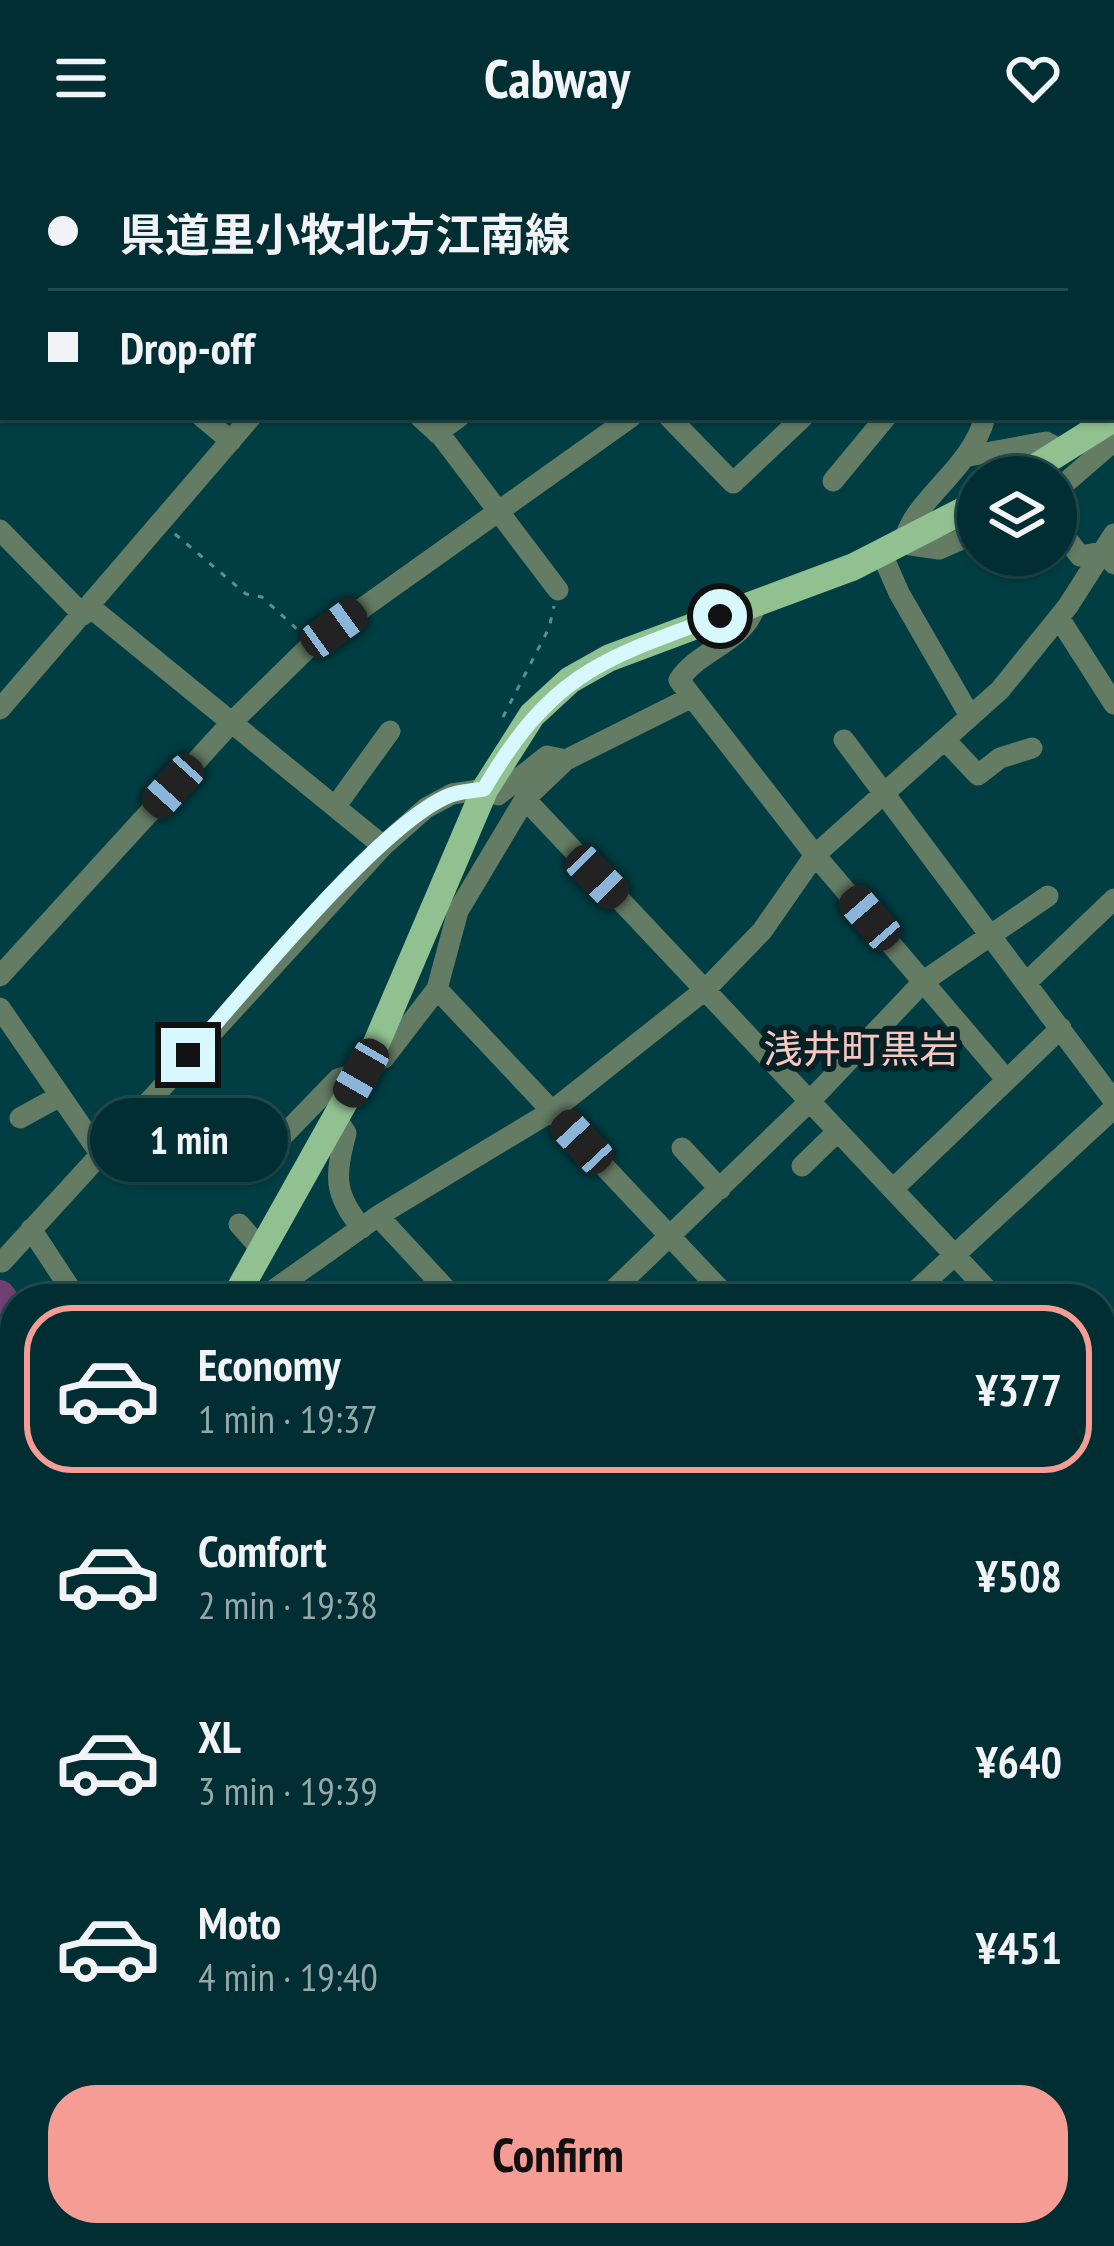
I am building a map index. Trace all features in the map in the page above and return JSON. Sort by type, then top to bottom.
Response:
[{"type":"main road","points":[[1055,456],[1111,420]]},
{"type":"main road","points":[[243,1284],[367,1062],[484,789],[532,715],[570,680],[628,650],[893,549],[957,514]]},
{"type":"street","points":[[206,420],[231,441]]},
{"type":"street","points":[[0,709],[248,420]]},
{"type":"street","points":[[422,420],[557,590]]},
{"type":"street","points":[[437,433],[456,420]]},
{"type":"street","points":[[0,976],[231,723],[312,644],[627,420]]},
{"type":"street","points":[[672,420],[734,483],[800,420]]},
{"type":"street","points":[[833,482],[884,420]]},
{"type":"street","points":[[969,456],[984,420]]},
{"type":"street","points":[[1077,473],[1114,441]]},
{"type":"street","points":[[974,456],[1046,442],[1063,451]]},
{"type":"street","points":[[893,549],[911,520],[957,470]]},
{"type":"street","points":[[0,530],[86,611],[383,846]]},
{"type":"street","points":[[893,549],[939,549],[957,541]]},
{"type":"street","points":[[893,549],[970,716]]},
{"type":"street","points":[[1077,552],[1080,556],[1110,550]]},
{"type":"street","points":[[286,1284],[370,1222],[552,1111],[706,989],[761,931],[815,855],[1000,690],[1110,550]]},
{"type":"street","points":[[756,603],[738,633],[685,670],[679,680],[815,855],[1006,1079]]},
{"type":"street","points":[[1059,618],[1114,704]]},
{"type":"street","points":[[271,1148],[338,1079],[384,1058],[437,988],[458,911],[525,800],[566,760],[692,697]]},
{"type":"street","points":[[334,807],[390,731]]},
{"type":"street","points":[[844,740],[1114,1102],[924,1284]]},
{"type":"street","points":[[946,741],[978,775],[1000,758],[1031,748]]},
{"type":"street","points":[[2,1262],[383,846],[426,808],[452,794],[484,789],[498,795],[547,756],[566,760]]},
{"type":"street","points":[[525,800],[982,1284]]},
{"type":"street","points":[[620,1284],[810,1101],[924,981],[1048,896]]},
{"type":"street","points":[[1028,982],[1114,899]]},
{"type":"street","points":[[437,988],[715,1284]]},
{"type":"street","points":[[0,1008],[99,1152]]},
{"type":"street","points":[[893,1189],[1061,1028]]},
{"type":"street","points":[[20,1118],[60,1096]]},
{"type":"street","points":[[336,1118],[346,1133],[334,1179],[340,1202],[370,1222],[431,1284]]},
{"type":"street","points":[[802,1166],[838,1131]]},
{"type":"street","points":[[682,1148],[720,1189]]},
{"type":"street","points":[[239,1223],[262,1250]]},
{"type":"street","points":[[32,1228],[67,1284]]},
{"type":"path","points":[[160,522],[246,594],[262,596],[312,644]]},
{"type":"path","points":[[498,726],[549,628],[557,590]]},
{"type":"district","name":"浅井町黒岩","points":[[861,1048]]},
{"type":"route","points":[[188,1055],[339,890],[426,808],[452,794],[484,789],[532,715],[570,680],[609,658],[720,616]]}]
